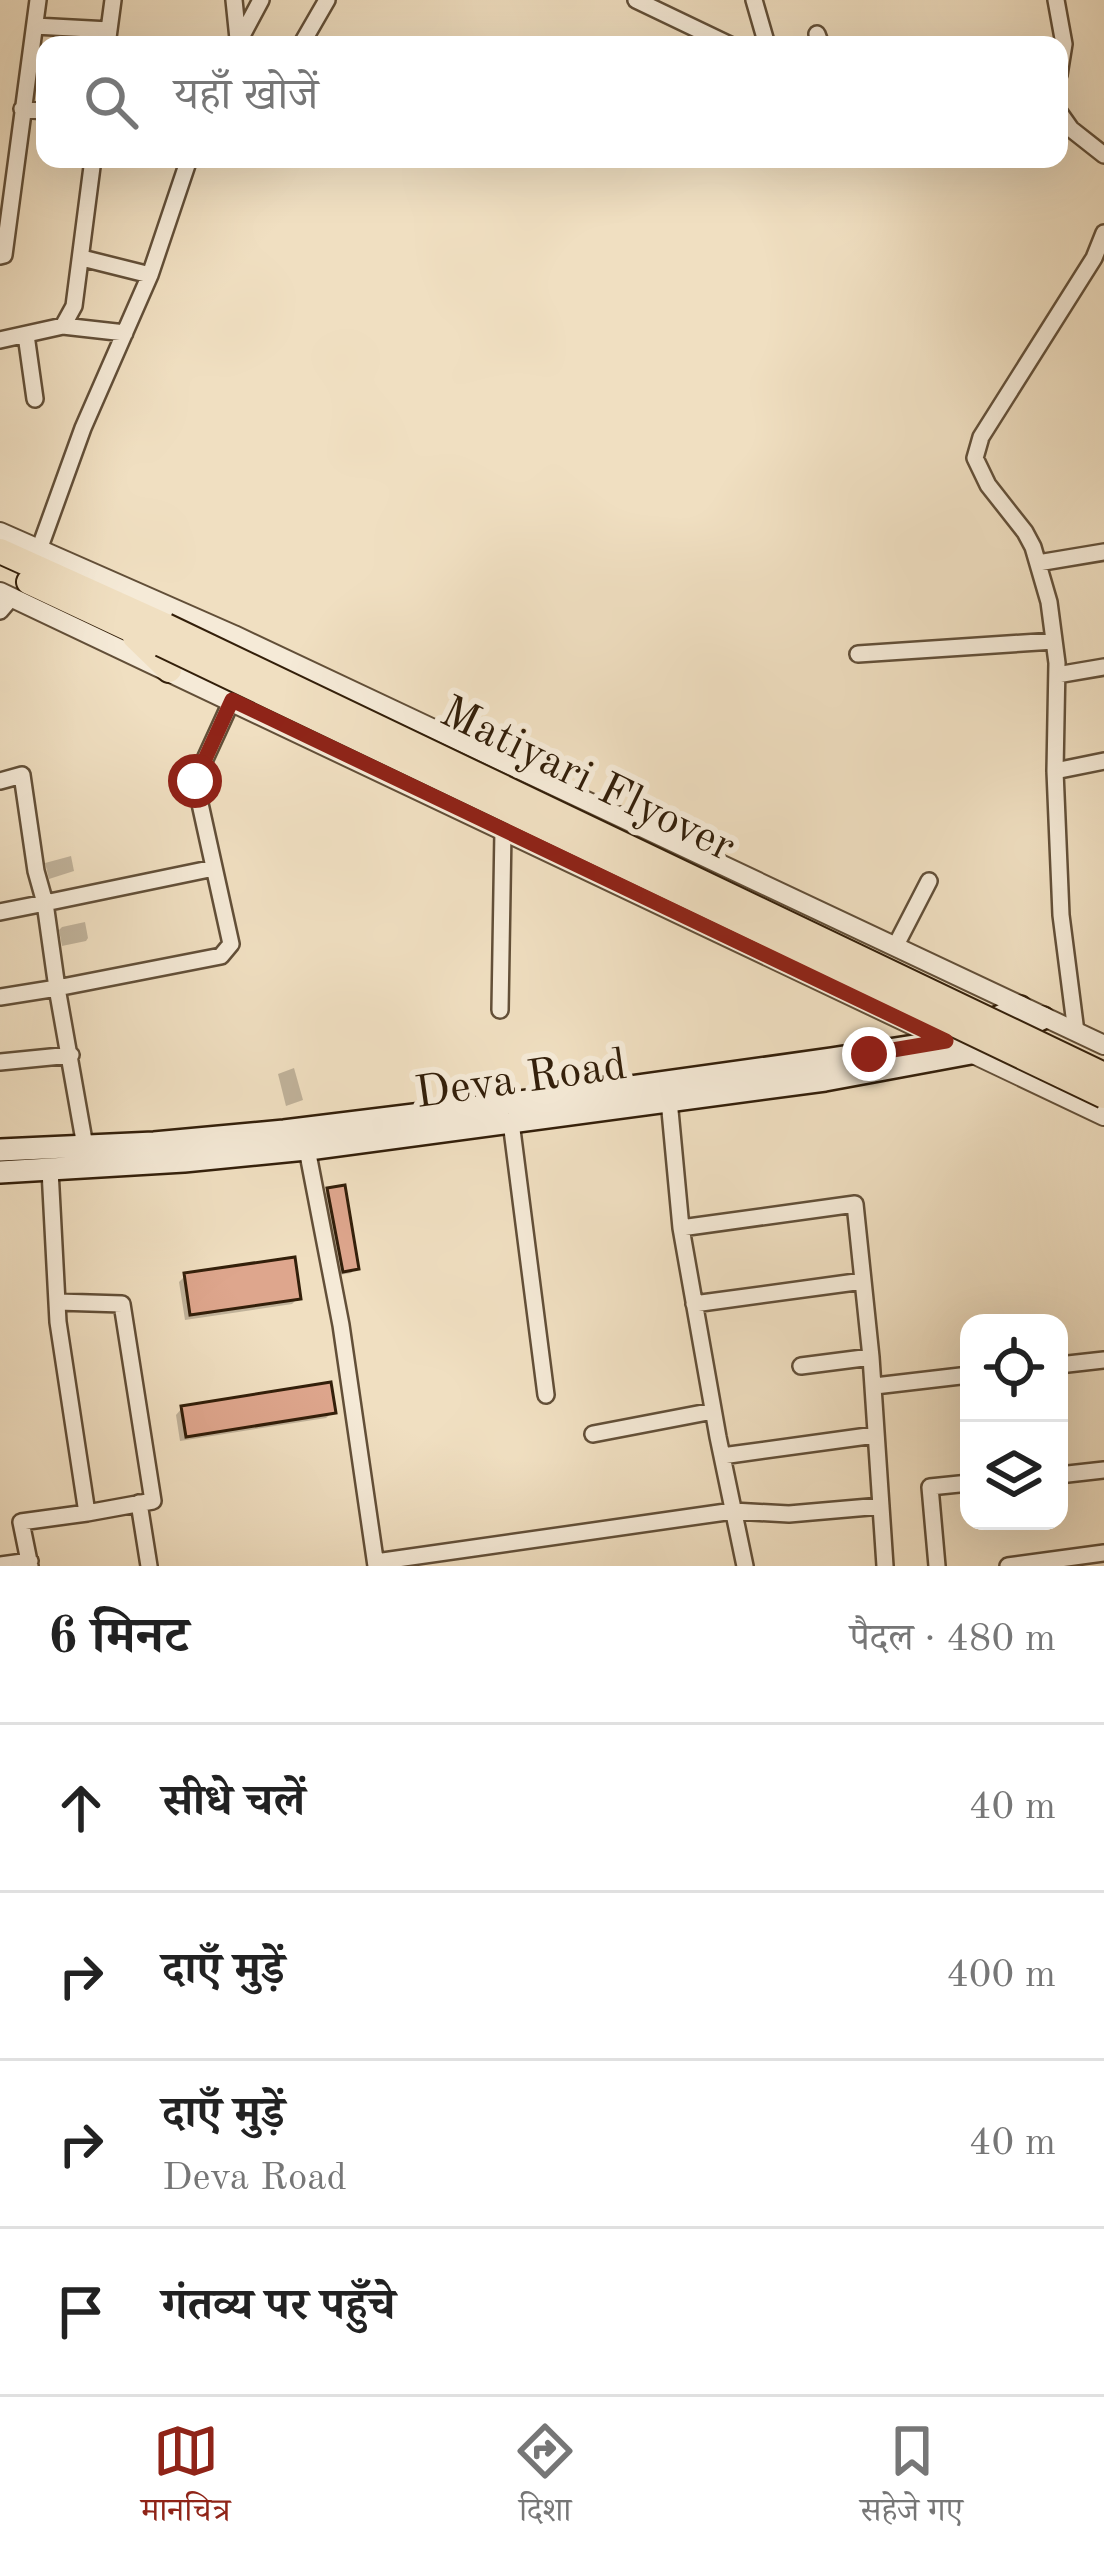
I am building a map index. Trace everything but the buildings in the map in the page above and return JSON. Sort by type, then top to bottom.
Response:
[{"type":"highway","name":"Matiyari Flyover","points":[[15,547],[163,635],[1104,1096]]},
{"type":"highway","name":"Matiyari Flyover","points":[[0,569],[125,627],[163,635],[1104,1075]]},
{"type":"highway","points":[[125,627],[169,670]]},
{"type":"main road","name":"Deva Road","points":[[0,1150],[154,1144],[786,1066],[946,1041],[1020,1007]]},
{"type":"main road","name":"Deva Road","points":[[0,1172],[307,1149],[825,1080],[971,1053],[1043,1018]]},
{"type":"street","points":[[0,256],[4,255],[38,0]]},
{"type":"street","points":[[108,36],[113,0]]},
{"type":"street","points":[[234,0],[240,36]]},
{"type":"street","points":[[245,36],[261,0]]},
{"type":"street","points":[[306,36],[327,0]]},
{"type":"street","points":[[636,0],[711,36]]},
{"type":"street","points":[[754,0],[764,36]]},
{"type":"street","points":[[1056,0],[1063,36]]},
{"type":"street","points":[[35,26],[96,36]]},
{"type":"street","points":[[22,109],[36,110]]},
{"type":"street","points":[[1068,125],[1104,155]]},
{"type":"street","points":[[64,326],[74,306],[92,168]]},
{"type":"street","points":[[187,168],[150,274],[83,428],[15,547],[234,635],[1094,1039]]},
{"type":"street","points":[[1094,1039],[1061,915],[1057,676],[1049,602],[1025,532],[988,485],[975,458],[981,437],[1094,258],[1104,233]]},
{"type":"street","points":[[82,258],[150,274]]},
{"type":"street","points":[[0,340],[64,326],[125,333]]},
{"type":"street","points":[[26,335],[34,399]]},
{"type":"street","points":[[1038,563],[1104,552]]},
{"type":"street","points":[[4,600],[169,670],[1104,1115]]},
{"type":"street","points":[[858,654],[1054,641]]},
{"type":"street","points":[[1057,676],[1104,667]]},
{"type":"street","points":[[0,997],[221,956],[231,944],[195,781],[232,700]]},
{"type":"street","points":[[1055,771],[1104,761]]},
{"type":"street","points":[[0,781],[22,776],[86,1146]]},
{"type":"street","points":[[500,1010],[503,830]]},
{"type":"street","points":[[0,912],[214,868]]},
{"type":"street","points":[[896,945],[928,881]]},
{"type":"street","points":[[0,1062],[70,1055]]},
{"type":"street","points":[[669,1100],[681,1228],[745,1566]]},
{"type":"street","points":[[511,1122],[546,1395]]},
{"type":"street","points":[[307,1149],[341,1325],[376,1564],[733,1511],[789,1514],[881,1506]]},
{"type":"street","points":[[50,1170],[58,1322],[87,1513]]},
{"type":"street","points":[[681,1228],[855,1204],[875,1386],[886,1566]]},
{"type":"street","points":[[694,1304],[863,1281]]},
{"type":"street","points":[[0,1565],[30,1563],[21,1522],[153,1501],[122,1304],[58,1302]]},
{"type":"street","points":[[801,1366],[872,1358]]},
{"type":"street","points":[[1068,1364],[1104,1360]]},
{"type":"street","points":[[875,1386],[960,1376]]},
{"type":"street","points":[[593,1434],[713,1411]]},
{"type":"street","points":[[722,1456],[875,1435]]},
{"type":"street","points":[[1068,1474],[1104,1470]]},
{"type":"street","points":[[937,1566],[930,1487],[960,1484]]},
{"type":"street","points":[[139,1503],[149,1566]]},
{"type":"street","points":[[1009,1566],[1104,1553]]},
{"type":"route","points":[[195,781],[232,700],[946,1041],[869,1054]]}]
